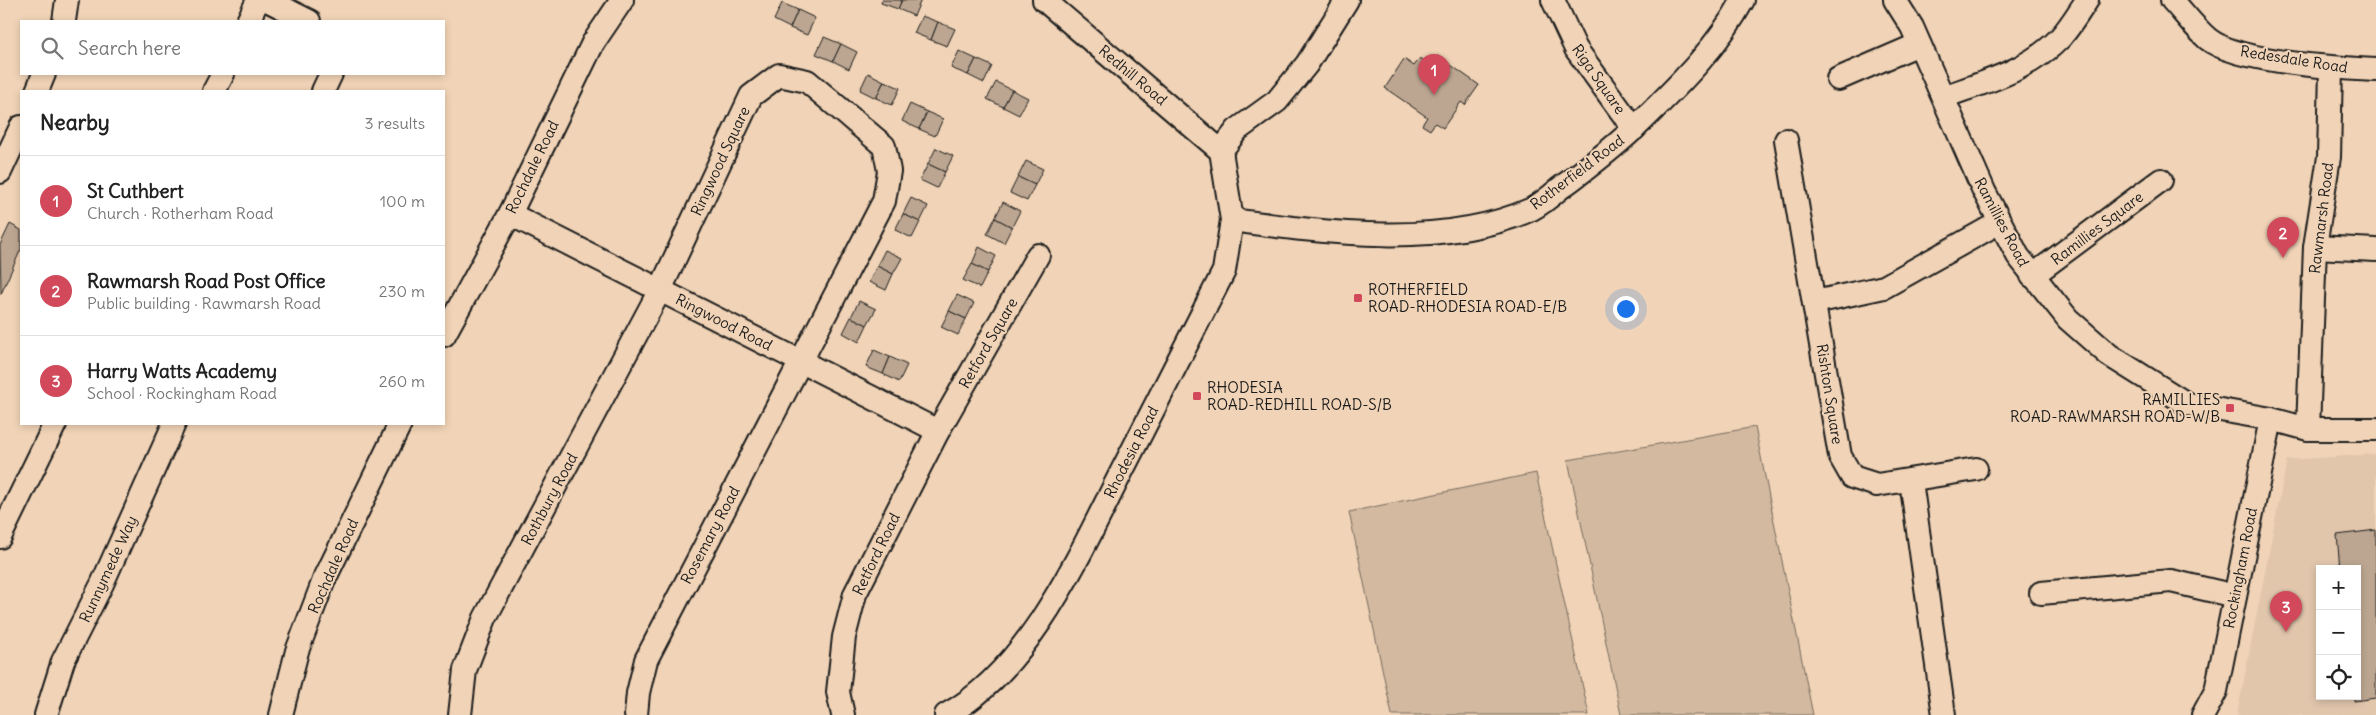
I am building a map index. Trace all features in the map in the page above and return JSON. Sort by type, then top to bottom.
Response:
[{"type":"street","points":[[64,20],[67,0]]},
{"type":"street","points":[[248,20],[258,0]]},
{"type":"street","points":[[267,0],[307,20]]},
{"type":"street","name":"Rochdale Road","points":[[445,333],[510,214],[593,43],[622,0]]},
{"type":"street","name":"Redhill Road","points":[[1044,0],[1221,151]]},
{"type":"street","points":[[1221,151],[1237,130],[1277,101],[1307,64],[1346,0]]},
{"type":"street","name":"Riga Square","points":[[1554,0],[1576,49],[1634,129]]},
{"type":"street","name":"Rotherfield Road","points":[[1232,220],[1300,229],[1387,235],[1490,225],[1533,208],[1585,170],[1634,129],[1715,45],[1743,0]]},
{"type":"street","name":"Ramillies Road","points":[[1895,0],[1919,44],[1984,191],[2018,256],[2068,319],[2109,355],[2187,404],[2271,419],[2308,429],[2376,429]]},
{"type":"street","points":[[1943,98],[2014,72],[2035,59],[2060,37],[2087,0]]},
{"type":"street","name":"Redesdale Road","points":[[2172,0],[2209,40],[2246,55],[2331,68],[2376,70]]},
{"type":"street","points":[[1838,79],[1919,44]]},
{"type":"street","name":"Rawmarsh Road","points":[[2308,429],[2315,247],[2329,157],[2331,68]]},
{"type":"street","points":[[37,90],[44,75]]},
{"type":"street","points":[[215,90],[222,75]]},
{"type":"street","points":[[323,90],[331,75]]},
{"type":"street","name":"Ringwood Square","points":[[660,290],[751,96],[779,75],[807,81],[884,146],[889,171],[884,201],[800,361]]},
{"type":"street","points":[[0,172],[20,129]]},
{"type":"street","name":"Rishton Square","points":[[1786,140],[1840,456],[1852,477],[1877,485],[1976,469]]},
{"type":"street","name":"Rhodesia Road","points":[[946,715],[991,682],[1034,632],[1082,549],[1224,271],[1232,220],[1221,151]]},
{"type":"street","name":"Ramillies Square","points":[[2032,276],[2161,180]]},
{"type":"street","name":"Ringwood Road","points":[[510,214],[938,431]]},
{"type":"street","points":[[1815,302],[1884,287],[2000,222]]},
{"type":"street","points":[[2315,247],[2376,250]]},
{"type":"street","name":"Retford Square","points":[[938,431],[1038,255]]},
{"type":"street","name":"Rothbury Road","points":[[460,715],[465,670],[485,618],[660,290]]},
{"type":"street","name":"Rosemary Road","points":[[636,715],[638,692],[646,660],[800,361]]},
{"type":"street","name":"Rockingham Road","points":[[2203,715],[2216,691],[2271,419]]},
{"type":"street","points":[[0,537],[54,425]]},
{"type":"street","name":"Runnymede Way","points":[[46,715],[63,661],[102,584],[174,425]]},
{"type":"street","name":"Rochdale Road","points":[[281,715],[297,651],[324,580],[400,425]]},
{"type":"street","name":"Retford Road","points":[[843,715],[838,692],[844,637],[855,594],[938,431]]},
{"type":"street","points":[[1911,481],[1944,715]]},
{"type":"street","points":[[2042,593],[2171,581],[2235,596]]},
{"type":"shaded area","points":[[1755,427],[1813,715],[1621,715],[1568,460]]},
{"type":"shaded area","points":[[2376,454],[2376,715],[2237,715],[2287,460]]},
{"type":"shaded area","points":[[1536,473],[1589,715],[1392,715],[1349,512]]},
{"type":"building","points":[[882,0],[902,0],[898,9],[881,3]]},
{"type":"building","points":[[902,0],[921,0],[914,16],[898,9]]},
{"type":"building","points":[[782,3],[798,10],[790,28],[774,20]]},
{"type":"building","points":[[798,10],[815,18],[807,35],[790,28]]},
{"type":"building","points":[[922,16],[938,22],[931,40],[914,33]]},
{"type":"building","points":[[938,22],[955,29],[947,46],[931,40]]},
{"type":"building","points":[[824,37],[841,44],[833,61],[816,54]]},
{"type":"building","points":[[841,44],[857,52],[849,69],[833,61]]},
{"type":"building","points":[[959,51],[976,59],[968,75],[951,68]]},
{"type":"building","points":[[1438,56],[1479,85],[1465,105],[1461,102],[1443,128],[1435,123],[1430,130],[1422,125],[1427,117],[1385,88],[1404,59],[1414,66],[1420,58],[1432,66]]},
{"type":"building","points":[[976,59],[992,66],[984,83],[968,75]]},
{"type":"building","points":[[868,73],[884,81],[876,98],[860,90]]},
{"type":"building","points":[[884,81],[900,88],[892,105],[876,98]]},
{"type":"building","points":[[996,82],[1012,90],[1003,107],[987,99]]},
{"type":"building","points":[[1012,90],[1028,98],[1019,115],[1003,107]]},
{"type":"building","points":[[910,104],[927,112],[919,129],[902,121]]},
{"type":"building","points":[[927,112],[943,119],[935,136],[919,129]]},
{"type":"building","points":[[936,148],[953,156],[945,172],[928,164]]},
{"type":"building","points":[[1026,161],[1043,169],[1035,185],[1018,177]]},
{"type":"building","points":[[928,164],[945,172],[937,188],[920,180]]},
{"type":"building","points":[[1018,177],[1035,185],[1027,201],[1010,193]]},
{"type":"building","points":[[911,198],[928,206],[920,222],[903,214]]},
{"type":"building","points":[[1003,202],[1020,211],[1012,227],[995,218]]},
{"type":"building","points":[[903,214],[920,222],[912,238],[895,230]]},
{"type":"building","points":[[995,218],[1012,227],[1004,243],[987,234]]},
{"type":"building","points":[[10,224],[20,229],[20,251],[1,294],[0,245]]},
{"type":"building","points":[[979,247],[996,256],[988,272],[972,264]]},
{"type":"building","points":[[885,250],[902,258],[893,274],[877,266]]},
{"type":"building","points":[[972,264],[988,272],[980,288],[963,280]]},
{"type":"building","points":[[877,266],[893,274],[886,290],[869,282]]},
{"type":"building","points":[[957,295],[974,303],[966,319],[949,311]]},
{"type":"building","points":[[859,301],[876,309],[867,325],[851,317]]},
{"type":"building","points":[[949,311],[966,319],[958,335],[941,327]]},
{"type":"building","points":[[851,317],[867,325],[859,342],[843,333]]},
{"type":"building","points":[[874,350],[890,357],[883,374],[866,367]]},
{"type":"building","points":[[890,357],[907,365],[899,382],[883,374]]},
{"type":"building","points":[[2376,530],[2376,698],[2354,701],[2361,700],[2361,565],[2340,565],[2337,535]]},
{"type":"place","name":"St Cuthbert","points":[[1434,95]]},
{"type":"place","name":"Rawmarsh Road Post Office","points":[[2283,258]]},
{"type":"place","name":"ROTHERFIELD ROAD-RHODESIA ROAD-E/B","points":[[1358,298]]},
{"type":"place","name":"RHODESIA ROAD-REDHILL ROAD-S/B","points":[[1197,396]]},
{"type":"place","name":"RAMILLIES ROAD-RAWMARSH ROAD-W/B","points":[[2230,408]]},
{"type":"place","name":"Harry Watts Academy","points":[[2286,632]]}]
